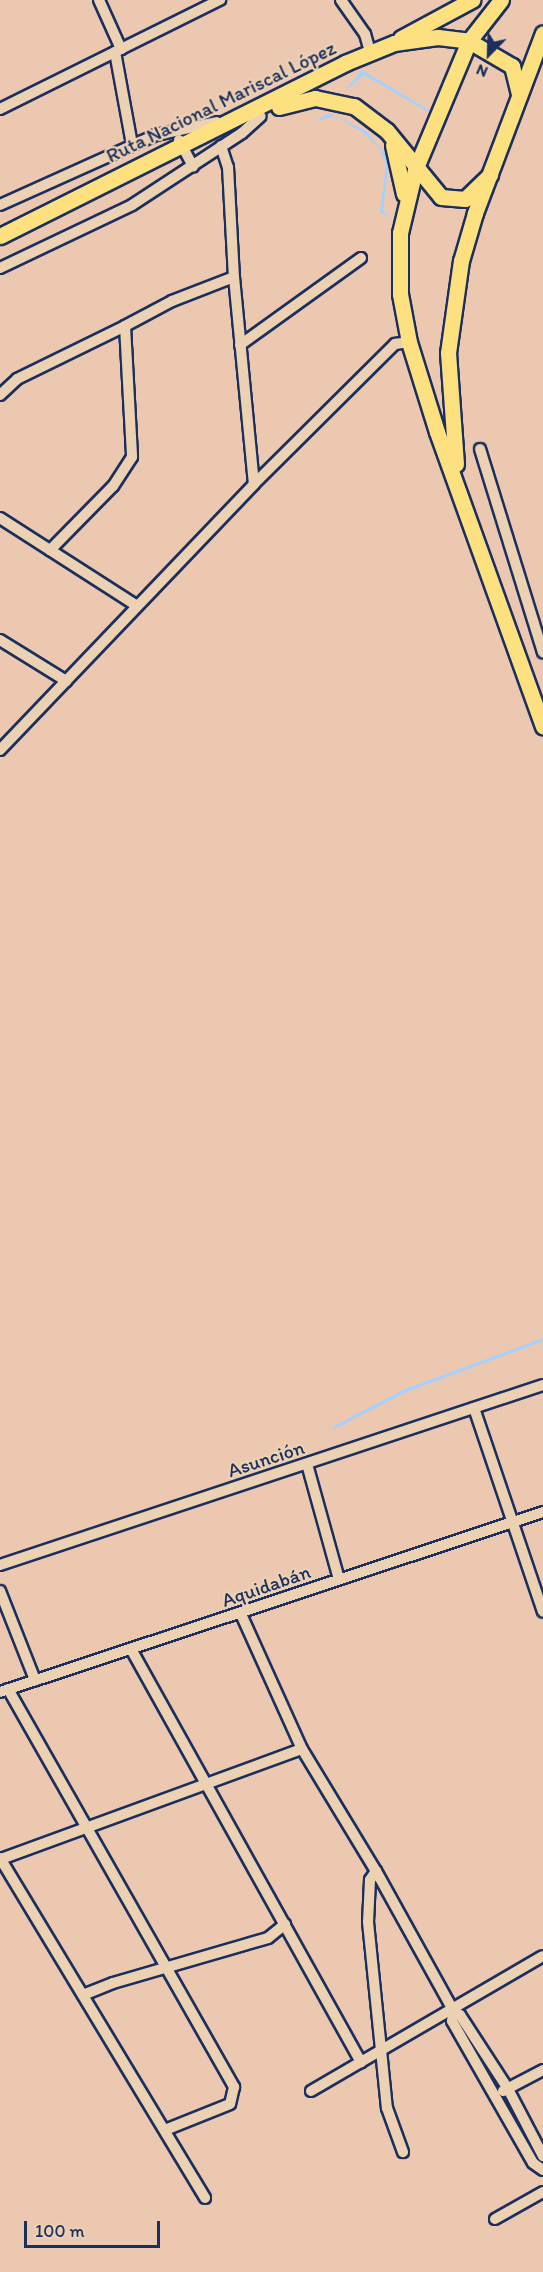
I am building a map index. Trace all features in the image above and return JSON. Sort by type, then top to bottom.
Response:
[{"type":"highway","points":[[394,43],[472,0]]},
{"type":"highway","points":[[501,0],[469,41],[415,170],[400,233],[400,294],[409,342],[543,727]]},
{"type":"highway","points":[[457,479],[448,353],[461,261],[490,175],[543,33]]},
{"type":"highway","name":"Ruta Nacional Mariscal López","points":[[0,245],[235,119],[370,51],[394,43],[438,37],[469,41],[503,57]]},
{"type":"highway","points":[[457,67],[473,57],[503,57],[512,66],[519,95]]},
{"type":"highway","name":"Ruta Nacional Mariscal López","points":[[0,236],[183,148],[300,100],[329,98],[354,106],[387,131],[433,192],[450,198],[465,199],[490,175]]},
{"type":"highway","points":[[387,131],[402,175],[405,206]]},
{"type":"street","points":[[99,0],[118,50],[132,145]]},
{"type":"street","points":[[0,109],[220,0]]},
{"type":"street","points":[[341,0],[365,34],[370,51]]},
{"type":"street","points":[[0,268],[132,205],[193,166],[261,116]]},
{"type":"street","points":[[0,205],[132,145],[174,131],[235,119]]},
{"type":"street","points":[[174,131],[193,166]]},
{"type":"street","points":[[221,146],[228,167],[234,277],[254,484]]},
{"type":"street","points":[[240,345],[361,258]]},
{"type":"street","points":[[0,395],[17,380],[171,301],[234,277]]},
{"type":"street","points":[[50,550],[113,486],[132,457],[125,326]]},
{"type":"street","points":[[0,750],[254,484],[395,344],[409,342]]},
{"type":"street","points":[[480,449],[543,652]]},
{"type":"street","points":[[0,518],[137,606]]},
{"type":"street","points":[[0,640],[66,681]]},
{"type":"street","name":"Asunción","points":[[0,1565],[543,1385]]},
{"type":"street","points":[[474,1408],[543,1612]]},
{"type":"street","points":[[307,1464],[339,1579]]},
{"type":"street","name":"Aquidabán","points":[[4,1691],[543,1512]]},
{"type":"street","points":[[0,1591],[35,1680]]},
{"type":"street","points":[[241,1614],[302,1749],[376,1871],[453,2011],[460,2015],[508,2089],[543,2156]]},
{"type":"street","points":[[131,1649],[362,2062]]},
{"type":"street","points":[[4,1691],[166,1967],[234,2094],[230,2104],[165,2130]]},
{"type":"street","points":[[205,2198],[0,1858],[302,1749]]},
{"type":"street","points":[[376,1871],[370,1880],[368,1922],[387,2108],[404,2152]]},
{"type":"street","points":[[83,1995],[166,1967],[268,1938],[285,1924]]},
{"type":"street","points":[[311,2091],[453,2011],[543,1956]]},
{"type":"street","points":[[453,2011],[452,2020],[533,2163],[543,2170]]},
{"type":"street","points":[[495,2095],[543,2070]]},
{"type":"street","points":[[495,2219],[543,2192]]},
{"type":"water","points":[[362,70],[429,110],[428,112],[364,75],[344,92]]},
{"type":"water","points":[[329,113],[366,131],[389,158],[383,211],[393,219],[380,212],[386,164],[380,149],[364,133],[334,116],[315,122]]},
{"type":"waterway","points":[[334,1427],[403,1391],[543,1339]]}]
